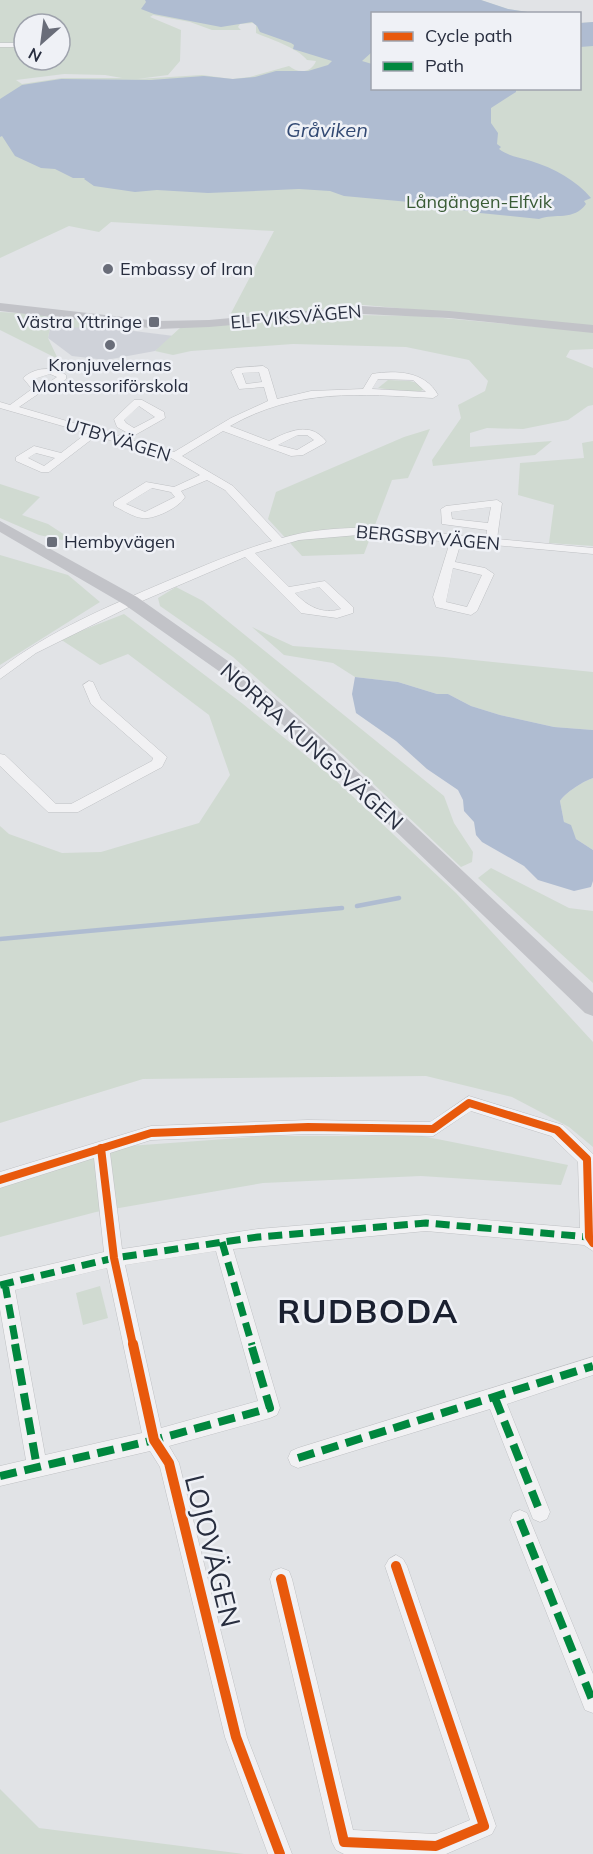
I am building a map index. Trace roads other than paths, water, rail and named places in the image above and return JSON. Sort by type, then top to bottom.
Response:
[{"type":"main road","name":"ELFVIKSVÄGEN","points":[[0,308],[24,308],[116,323],[160,326],[360,310],[398,311],[593,329]]},
{"type":"main road","name":"NORRA KUNGSVÄGEN","points":[[0,526],[131,601],[207,654],[271,704],[474,892],[593,1007]]},
{"type":"street","points":[[175,456],[223,427],[273,403],[317,394],[366,392],[433,395],[430,386],[418,377],[375,376],[366,392]]},
{"type":"street","points":[[268,384],[273,403]]},
{"type":"street","points":[[12,408],[38,389]]},
{"type":"street","name":"UTBYVÄGEN","points":[[0,405],[175,456],[209,475],[235,494],[279,543]]},
{"type":"street","points":[[223,427],[270,445]]},
{"type":"street","points":[[64,457],[95,432]]},
{"type":"street","points":[[121,439],[133,432]]},
{"type":"street","points":[[175,490],[180,497],[178,501],[147,515],[118,504],[150,484],[175,490],[209,475]]},
{"type":"street","points":[[491,543],[493,527]]},
{"type":"street","name":"BERGSBYVÄGEN","points":[[131,601],[247,552],[298,537],[370,531],[593,551]]},
{"type":"street","points":[[450,564],[481,570],[488,574],[471,611],[440,604],[439,597],[456,539]]},
{"type":"street","points":[[247,552],[287,591]]},
{"type":"street","points":[[0,675],[32,650],[131,601]]},
{"type":"street","points":[[0,758],[53,809],[73,808],[157,764],[160,757],[96,701],[88,685]]},
{"type":"street","points":[[0,1180],[151,1133],[308,1127],[433,1129],[469,1103],[557,1130],[587,1159],[591,1240],[426,1223],[222,1242],[114,1258],[3,1284],[37,1467]]},
{"type":"street","name":"LOJOVÄGEN","points":[[101,1148],[114,1258],[154,1440],[169,1463],[236,1737],[280,1854]]},
{"type":"street","points":[[0,1476],[154,1440],[270,1408],[222,1242]]},
{"type":"street","points":[[298,1458],[593,1366]]},
{"type":"street","points":[[495,1398],[540,1512]]},
{"type":"street","points":[[520,1520],[593,1702]]},
{"type":"street","points":[[281,1579],[344,1842],[435,1846],[484,1826],[396,1566]]},
{"type":"water","name":"Gråviken","points":[[145,0],[481,0],[508,9],[528,12],[371,12],[371,53],[362,61],[371,64],[371,90],[516,90],[491,108],[491,123],[498,133],[497,144],[501,147],[499,149],[556,171],[579,186],[591,198],[584,201],[586,204],[576,213],[539,219],[480,213],[420,203],[344,196],[330,191],[299,189],[208,193],[157,190],[135,192],[94,186],[85,178],[73,178],[55,169],[41,168],[15,156],[2,136],[0,137],[0,99],[22,85],[61,79],[151,80],[204,76],[233,79],[255,77],[276,71],[308,71],[328,65],[332,61],[293,49],[294,45],[291,43],[260,32],[252,22],[221,27],[154,14],[141,9]]},
{"type":"water","points":[[593,22],[593,46],[581,47],[581,23]]},
{"type":"water","points":[[355,677],[398,682],[437,694],[448,694],[471,706],[500,715],[554,727],[593,730],[593,778],[575,787],[560,801],[564,822],[571,825],[576,839],[593,850],[591,887],[574,891],[538,880],[524,866],[482,842],[476,835],[474,822],[464,811],[463,800],[458,790],[427,769],[396,741],[356,713],[352,694]]},
{"type":"waterway","points":[[357,906],[399,898]]},
{"type":"waterway","points":[[0,939],[342,908]]},
{"type":"place","name":"Embassy of Iran","points":[[108,269]]},
{"type":"place","name":"Västra Yttringe","points":[[154,322]]},
{"type":"place","name":"Kronjuvelernas Montessoriförskola","points":[[110,345]]},
{"type":"place","name":"Hembyvägen","points":[[52,542]]},
{"type":"district","name":"RUDBODA","points":[[368,1311]]},
{"type":"park label","name":"Långängen-Elfvik","points":[[479,202]]}]
